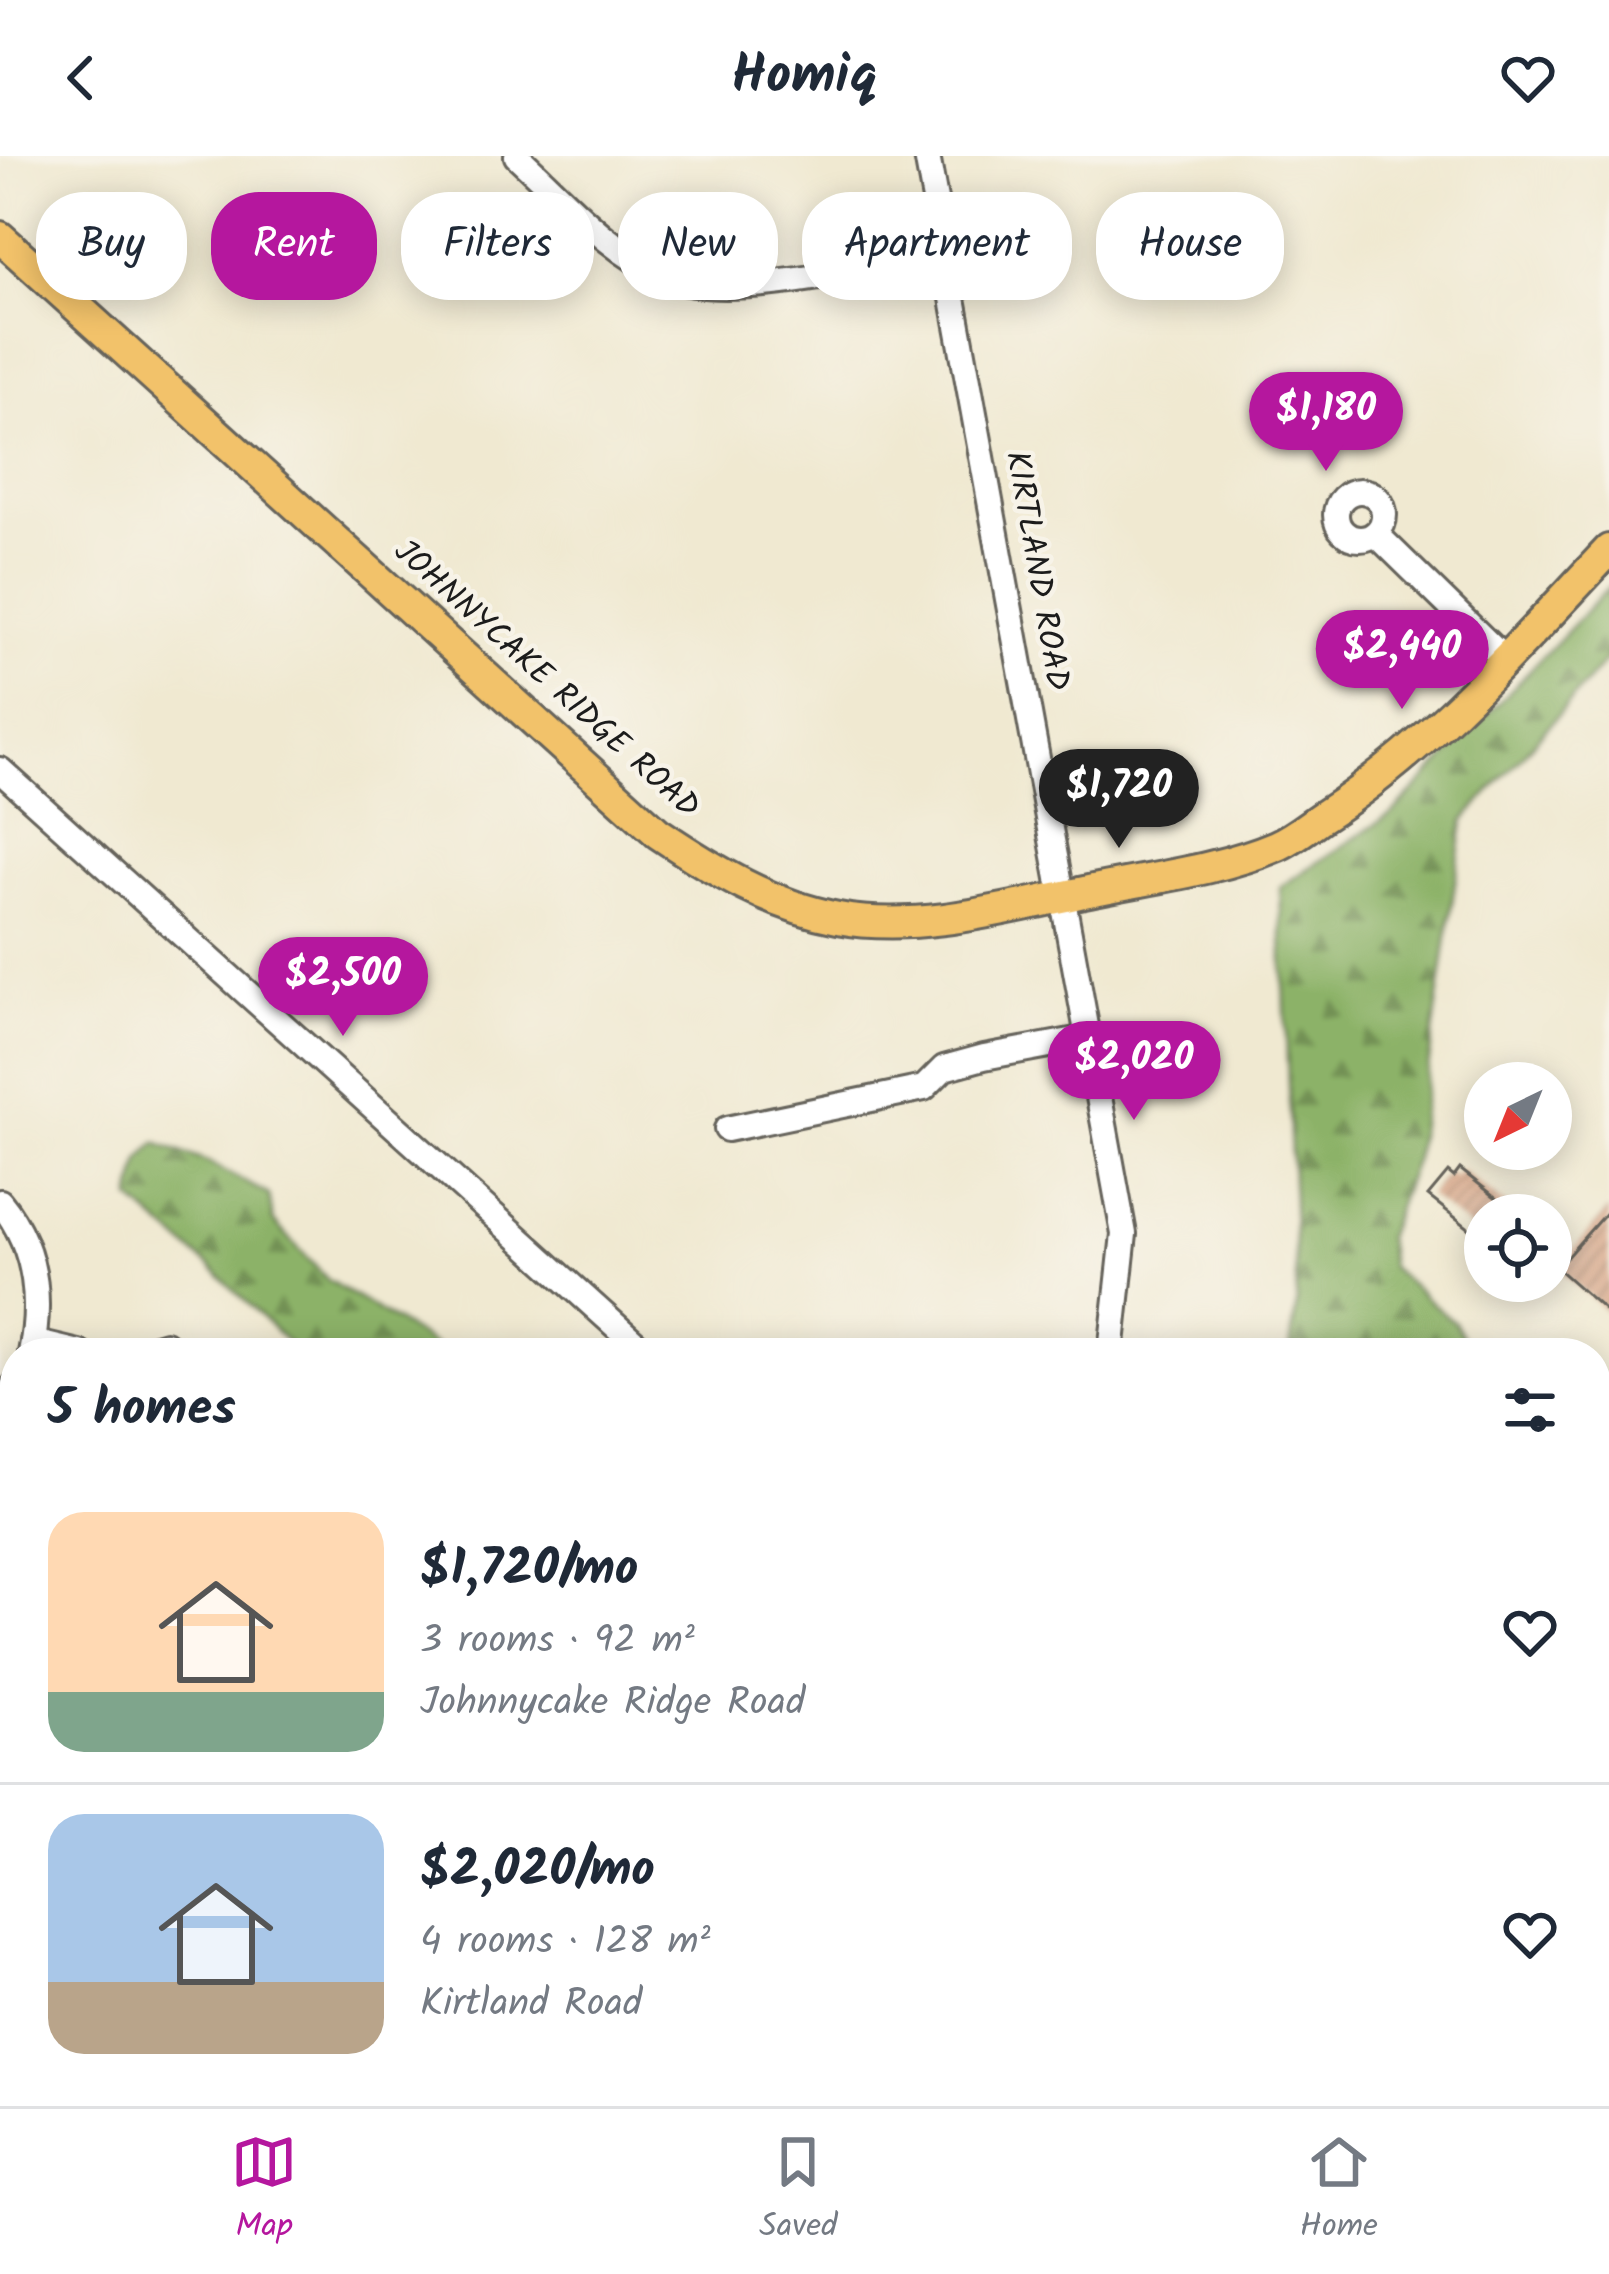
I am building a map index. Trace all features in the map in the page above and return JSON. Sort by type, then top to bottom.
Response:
[{"type":"main road","name":"JOHNNYCAKE RIDGE ROAD","points":[[0,237],[658,833],[712,869],[801,909],[840,919],[885,922],[947,917],[1190,871],[1278,845],[1374,783],[1505,660],[1609,550]]},
{"type":"street","points":[[517,156],[620,250],[670,278],[704,287],[802,277]]},
{"type":"street","name":"KIRTLAND ROAD","points":[[927,156],[934,192]]},
{"type":"street","name":"KIRTLAND ROAD","points":[[954,300],[1124,1234],[1113,1338]]},
{"type":"street","points":[[1376,534],[1505,660]]},
{"type":"street","points":[[0,770],[629,1338]]},
{"type":"street","points":[[727,1129],[924,1088],[944,1068],[1088,1038]]},
{"type":"street","points":[[0,1202],[20,1232],[35,1281],[38,1313],[34,1338]]},
{"type":"green space","points":[[1609,587],[1609,657],[1464,821],[1415,1158],[1386,1238],[1390,1267],[1454,1322],[1463,1338],[1291,1338],[1297,1303],[1280,887],[1393,813]]},
{"type":"green space","points":[[156,1143],[208,1162],[269,1195],[273,1221],[328,1280],[423,1338],[283,1338],[132,1200],[140,1161]]},
{"type":"building","points":[[1460,1169],[1492,1194],[1464,1194],[1464,1224],[1428,1196],[1448,1172],[1454,1177]]},
{"type":"building","points":[[1609,1209],[1609,1314],[1572,1281],[1572,1251]]}]
